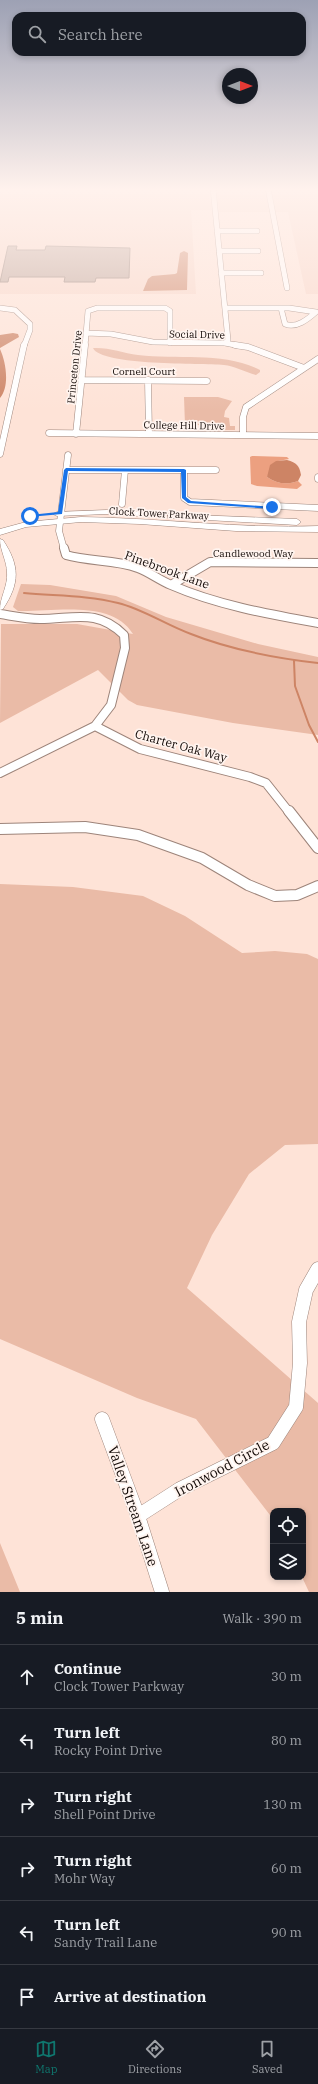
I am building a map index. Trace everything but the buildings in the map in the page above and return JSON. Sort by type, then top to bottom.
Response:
[{"type":"street","points":[[220,262],[221,273],[226,291],[228,340],[226,343]]},
{"type":"street","points":[[281,262],[286,288]]},
{"type":"street","points":[[221,273],[260,273]]},
{"type":"street","points":[[0,308],[15,310],[30,324],[30,330],[23,347],[3,426],[0,454]]},
{"type":"street","name":"Princeton Drive","points":[[76,434],[88,311],[97,308],[165,308],[170,311],[170,343]]},
{"type":"street","points":[[226,308],[281,308],[311,309],[316,312],[296,325],[290,326],[284,324],[281,308]]},
{"type":"street","name":"Social Drive","points":[[86,333],[111,334],[153,342],[226,343],[248,347],[304,368]]},
{"type":"street","points":[[243,435],[242,418],[246,407],[318,359]]},
{"type":"street","name":"Cornell Court","points":[[82,380],[207,381]]},
{"type":"street","points":[[148,380],[149,434]]},
{"type":"street","name":"College Hill Drive","points":[[49,434],[318,436]]},
{"type":"street","points":[[60,517],[68,455]]},
{"type":"street","points":[[66,470],[216,470]]},
{"type":"street","points":[[122,504],[125,470]]},
{"type":"street","points":[[184,470],[184,498],[190,502],[318,508]]},
{"type":"street","name":"Clock Tower Parkway","points":[[0,532],[60,517],[107,512],[224,520],[318,522]]},
{"type":"street","name":"Clock Tower Parkway","points":[[0,524],[30,516],[260,529],[318,529]]},
{"type":"street","name":"Pinebrook Lane","points":[[60,517],[58,531],[66,555],[131,566],[171,585],[241,608],[318,623]]},
{"type":"street","points":[[0,542],[12,565],[12,579],[9,593],[0,607]]},
{"type":"street","name":"Candlewood Way","points":[[171,585],[210,562],[318,563]]},
{"type":"street","points":[[0,614],[39,619],[76,616],[97,617],[114,625],[124,635],[125,648],[111,705],[95,726],[0,773]]},
{"type":"street","name":"Charter Oak Way","points":[[95,726],[140,749],[250,776],[266,784],[318,848]]},
{"type":"street","points":[[0,830],[85,827],[138,835],[202,858],[248,885],[275,896],[297,895],[318,886]]},
{"type":"street","name":"Ironwood Circle","points":[[138,1516],[180,1489],[273,1443],[296,1407],[300,1363],[299,1322],[306,1290],[318,1269]]},
{"type":"street","name":"Valley Stream Lane","points":[[102,1420],[138,1516],[162,1592]]},
{"type":"shaded area","points":[[0,262],[194,262],[196,294],[0,294]]},
{"type":"shaded area","points":[[179,262],[188,262],[187,290],[143,291],[148,279],[152,276],[177,273]]},
{"type":"shaded area","points":[[299,262],[318,262],[318,294],[306,294]]},
{"type":"shaded area","points":[[13,333],[18,334],[19,337],[0,348],[0,335]]},
{"type":"shaded area","points":[[93,348],[110,349],[138,355],[200,357],[231,360],[246,364],[260,370],[260,372],[256,375],[224,365],[132,361],[100,354]]},
{"type":"shaded area","points":[[0,349],[4,360],[6,381],[0,398]]},
{"type":"shaded area","points":[[184,397],[218,397],[232,401],[225,411],[224,417],[229,418],[230,426],[235,426],[235,430],[206,430],[205,425],[185,425]]},
{"type":"shaded area","points":[[250,457],[287,457],[289,459],[278,461],[267,477],[282,483],[298,481],[302,485],[297,489],[257,486],[251,484]]},
{"type":"shaded area","points":[[287,460],[295,463],[298,467],[301,475],[298,481],[282,483],[267,477],[270,465],[276,461]]},
{"type":"shaded area","points":[[21,584],[50,585],[116,596],[166,617],[258,644],[318,657],[318,735],[233,723],[137,705],[128,700],[98,670],[0,723],[1,624],[77,624],[133,634],[123,623],[111,616],[97,612],[64,609],[18,611],[13,607]]},
{"type":"shaded area","points":[[0,884],[73,887],[143,896],[185,916],[242,953],[275,951],[307,954],[318,959],[318,1144],[285,1145],[249,1174],[212,1235],[187,1288],[318,1403],[318,1592],[309,1592],[303,1580],[306,1580],[306,1508],[270,1508],[270,1515],[196,1419],[137,1398],[0,1339]]},
{"type":"shaded area","points":[[0,1543],[20,1592],[0,1592]]},
{"type":"waterway","points":[[24,593],[106,600],[136,609],[182,630],[222,645],[269,656],[318,663]]},
{"type":"waterway","points":[[294,661],[295,686],[309,725],[318,742]]},
{"type":"route","points":[[30,516],[60,513],[66,470],[184,470],[184,498],[190,502],[272,507]]}]
